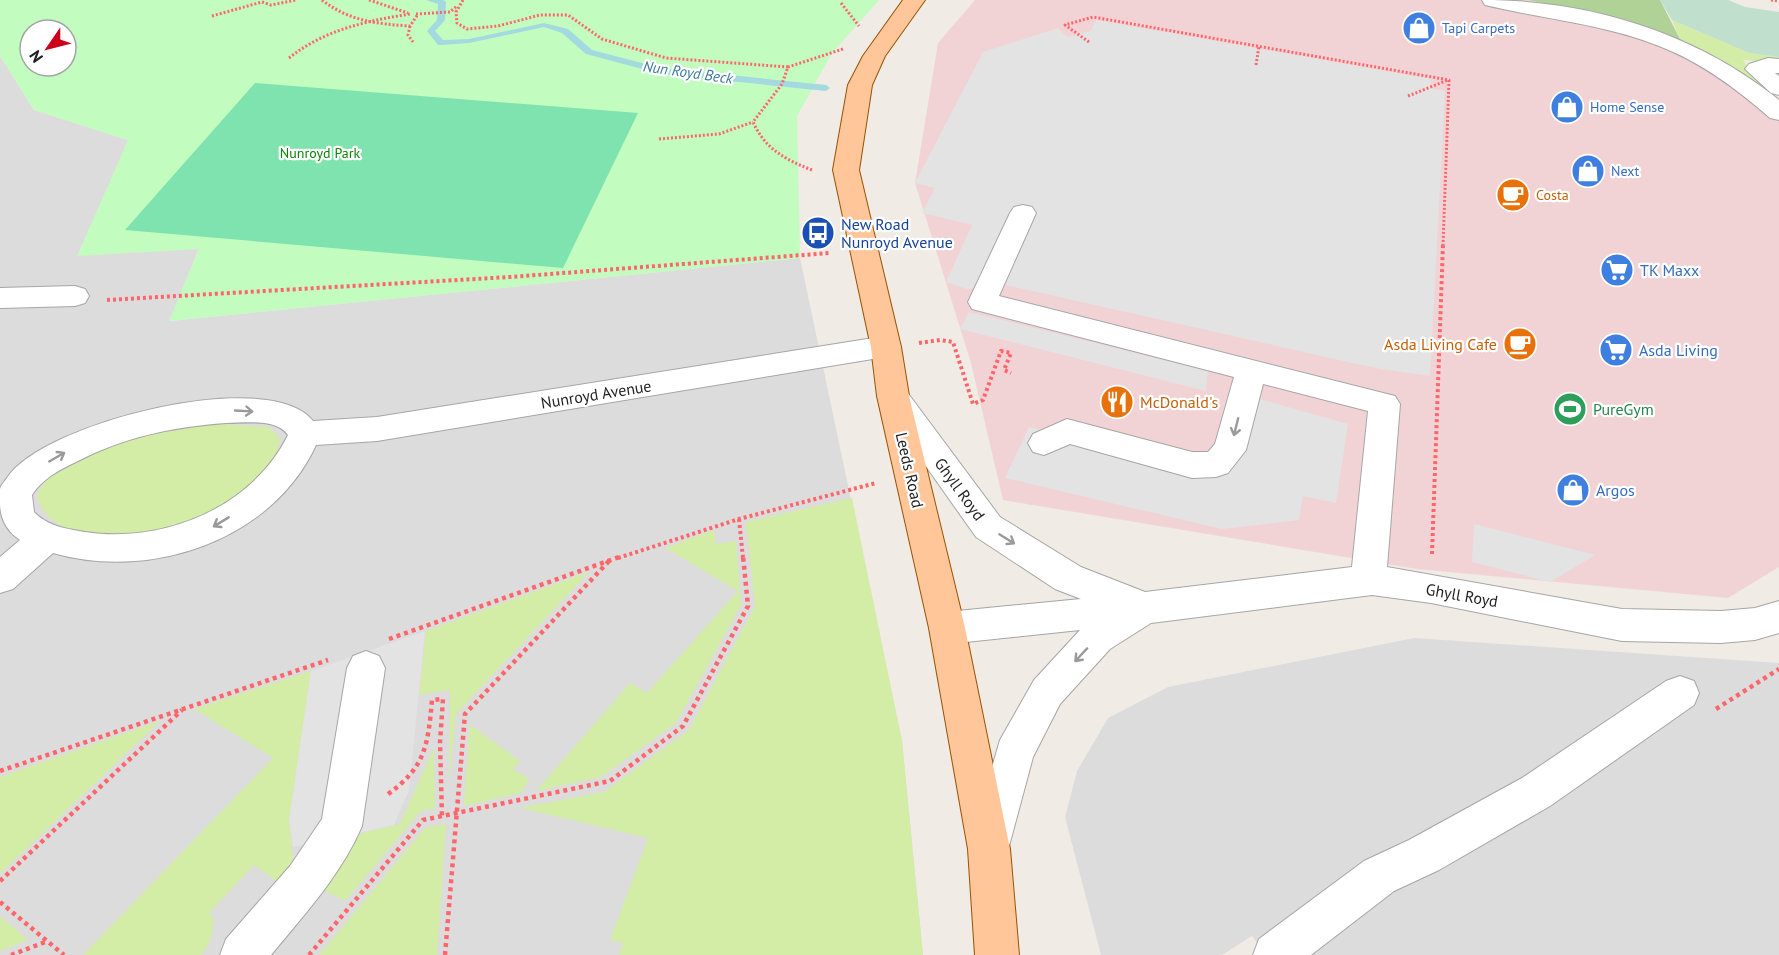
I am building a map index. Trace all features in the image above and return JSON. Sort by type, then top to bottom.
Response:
[{"type":"main road","name":"Leeds Road","points":[[914,0],[874,56],[860,85],[846,170],[862,250],[886,347],[893,396],[947,628],[989,849],[997,955]]},
{"type":"street","points":[[1493,0],[1651,35],[1700,58],[1758,93],[1779,113]]},
{"type":"street","points":[[1779,66],[1768,65],[1757,69],[1779,88]]},
{"type":"street","points":[[1023,213],[982,302],[1384,404],[1368,561],[1371,580]]},
{"type":"street","points":[[0,297],[75,296]]},
{"type":"street","name":"Nunroyd Avenue","points":[[305,434],[377,429],[886,347]]},
{"type":"street","points":[[1044,443],[1067,431],[1192,465],[1216,464],[1230,450],[1251,370]]},
{"type":"street","name":"Ghyll Royd","points":[[893,396],[987,527],[1068,578],[1144,608]]},
{"type":"street","points":[[239,411],[273,413],[294,418],[303,426],[305,434],[288,468],[238,511],[211,527],[181,539],[115,551],[78,547],[30,529],[8,499],[27,477],[70,449],[103,435],[164,418],[239,411]]},
{"type":"street","points":[[0,578],[47,537]]},
{"type":"street","name":"Ghyll Royd","points":[[947,628],[1144,608],[1371,580],[1431,588],[1622,625],[1721,627],[1755,624],[1779,617]]},
{"type":"street","name":"Ghyll Royd","points":[[989,849],[1014,753],[1047,692],[1097,638],[1144,608]]},
{"type":"street","points":[[242,955],[306,881],[341,826],[361,656]]},
{"type":"street","points":[[1279,954],[1379,876],[1424,855],[1536,792],[1680,693]]},
{"type":"path","points":[[212,16],[262,2],[271,5],[296,0]]},
{"type":"path","points":[[322,0],[333,9],[362,23],[410,26]]},
{"type":"path","points":[[369,0],[410,14]]},
{"type":"path","points":[[1771,0],[1779,1]]},
{"type":"path","points":[[289,58],[304,44],[362,23],[410,14],[450,12],[463,1]]},
{"type":"path","points":[[463,1],[456,12],[457,23],[467,28],[498,26],[540,15],[568,15],[602,39],[666,58],[788,67],[847,47]]},
{"type":"path","points":[[841,3],[854,16],[862,30]]},
{"type":"path","points":[[413,42],[408,35],[410,26],[418,14]]},
{"type":"path","points":[[1089,42],[1065,25],[1093,17],[1449,80]]},
{"type":"path","points":[[1256,65],[1259,46]]},
{"type":"path","points":[[659,139],[692,139],[723,134],[734,132],[753,122],[758,111],[778,94],[786,78],[788,67]]},
{"type":"path","points":[[1408,96],[1449,80]]},
{"type":"path","points":[[1431,588],[1449,80]]},
{"type":"path","points":[[753,122],[758,136],[780,158],[849,184]]},
{"type":"path","points":[[75,296],[82,302],[510,277],[862,250]]},
{"type":"path","points":[[886,347],[940,340],[953,342],[973,404],[983,400],[1001,351],[1011,353],[1004,370],[1011,374]]},
{"type":"path","points":[[0,771],[185,708],[361,656],[609,560],[739,519],[911,473]]},
{"type":"path","points":[[309,955],[423,820],[454,816],[610,781],[683,726],[748,606],[739,519]]},
{"type":"path","points":[[445,955],[454,816],[465,714],[609,560]]},
{"type":"path","points":[[1680,693],[1709,713],[1779,669]]},
{"type":"path","points":[[341,826],[408,780],[428,744],[432,700],[443,699],[440,742],[442,817]]},
{"type":"path","points":[[0,881],[185,708]]},
{"type":"path","points":[[0,902],[64,955]]},
{"type":"path","points":[[11,955],[48,940]]},
{"type":"shaded area","points":[[975,0],[1528,0],[1589,13],[1681,41],[1728,64],[1779,98],[1779,567],[1728,598],[1417,569],[1003,500],[971,363],[915,183],[938,43]]},
{"type":"shaded area","points":[[1096,20],[1431,79],[1430,88],[1445,91],[1430,376],[1375,368],[1006,285],[967,289],[946,282],[972,225],[922,213],[935,188],[915,183],[983,52],[1058,28],[1067,37],[1091,31]]},
{"type":"shaded area","points":[[0,56],[34,110],[128,140],[199,248],[170,321],[800,258],[902,741],[923,955],[0,955]]},
{"type":"shaded area","points":[[969,312],[1208,371],[1206,391],[960,329]]},
{"type":"shaded area","points":[[1256,398],[1348,424],[1336,503],[1303,496],[1299,520],[1222,529],[1005,478],[1029,427],[1198,471],[1220,469],[1237,463]]},
{"type":"shaded area","points":[[1474,524],[1595,555],[1550,582],[1472,562]]},
{"type":"shaded area","points":[[425,631],[409,790],[394,825],[293,847],[289,820],[311,671]]},
{"type":"shaded area","points":[[1414,638],[1779,663],[1779,955],[1267,955],[1252,936],[1222,955],[1101,955],[1065,817],[1077,771],[1108,718],[1168,687]]},
{"type":"green space","name":"Nunroyd Park","points":[[0,0],[879,0],[832,53],[797,116],[800,258],[169,321],[199,249],[77,256],[128,140],[34,110],[0,56]]},
{"type":"green space","points":[[1528,0],[1660,0],[1681,41],[1589,13]]},
{"type":"green space","points":[[1660,0],[1728,0],[1745,7],[1779,12],[1779,57],[1749,53],[1672,20]]},
{"type":"green space","points":[[1672,20],[1749,53],[1779,57],[1779,63],[1743,60],[1764,88],[1728,64],[1681,41]]},
{"type":"green space","points":[[255,83],[638,113],[563,268],[125,230]]},
{"type":"green space","points":[[221,424],[269,427],[280,438],[269,467],[243,492],[206,513],[164,528],[122,535],[83,533],[53,521],[37,496],[47,479],[66,465],[90,453],[147,435]]},
{"type":"green space","points":[[852,498],[902,741],[923,955],[619,955],[623,943],[610,940],[648,838],[520,808],[604,792],[689,730],[755,606],[746,522]]},
{"type":"green space","points":[[714,530],[716,544],[736,541],[741,605],[676,723],[601,777],[536,791],[630,683],[647,693],[738,591],[665,548]]},
{"type":"green space","points":[[589,572],[456,714],[449,783],[450,690],[419,695],[426,631]]},
{"type":"green space","points":[[311,671],[289,820],[294,869],[288,878],[276,881],[254,865],[209,913],[214,919],[212,934],[201,955],[83,955],[273,758],[194,709]]},
{"type":"green space","points":[[160,721],[0,874],[0,777]]},
{"type":"green space","points":[[470,725],[520,761],[513,769],[529,779],[521,793],[464,806]]},
{"type":"green space","points":[[434,747],[435,809],[421,811],[345,901],[313,885],[353,839],[365,832],[400,824]]},
{"type":"green space","points":[[446,824],[437,955],[319,955],[425,828]]},
{"type":"green space","points":[[0,916],[28,940],[0,951]]},
{"type":"waterway","name":"Nun Royd Beck","points":[[430,0],[442,2],[441,20],[431,31],[441,43],[469,41],[544,25],[565,31],[589,52],[661,71],[826,88]]},
{"type":"place","name":"Tapi Carpets","points":[[1419,28]]},
{"type":"place","name":"Home Sense","points":[[1567,107]]},
{"type":"place","name":"Next","points":[[1588,171]]},
{"type":"place","name":"Costa","points":[[1513,195]]},
{"type":"place","name":"New Road Nunroyd Avenue","points":[[818,233]]},
{"type":"place","name":"TK Maxx","points":[[1617,270]]},
{"type":"place","name":"Asda Living Cafe","points":[[1520,344]]},
{"type":"place","name":"Asda Living","points":[[1616,350]]},
{"type":"place","name":"McDonald's","points":[[1117,402]]},
{"type":"place","name":"PureGym","points":[[1570,409]]},
{"type":"place","name":"Argos","points":[[1573,490]]}]
